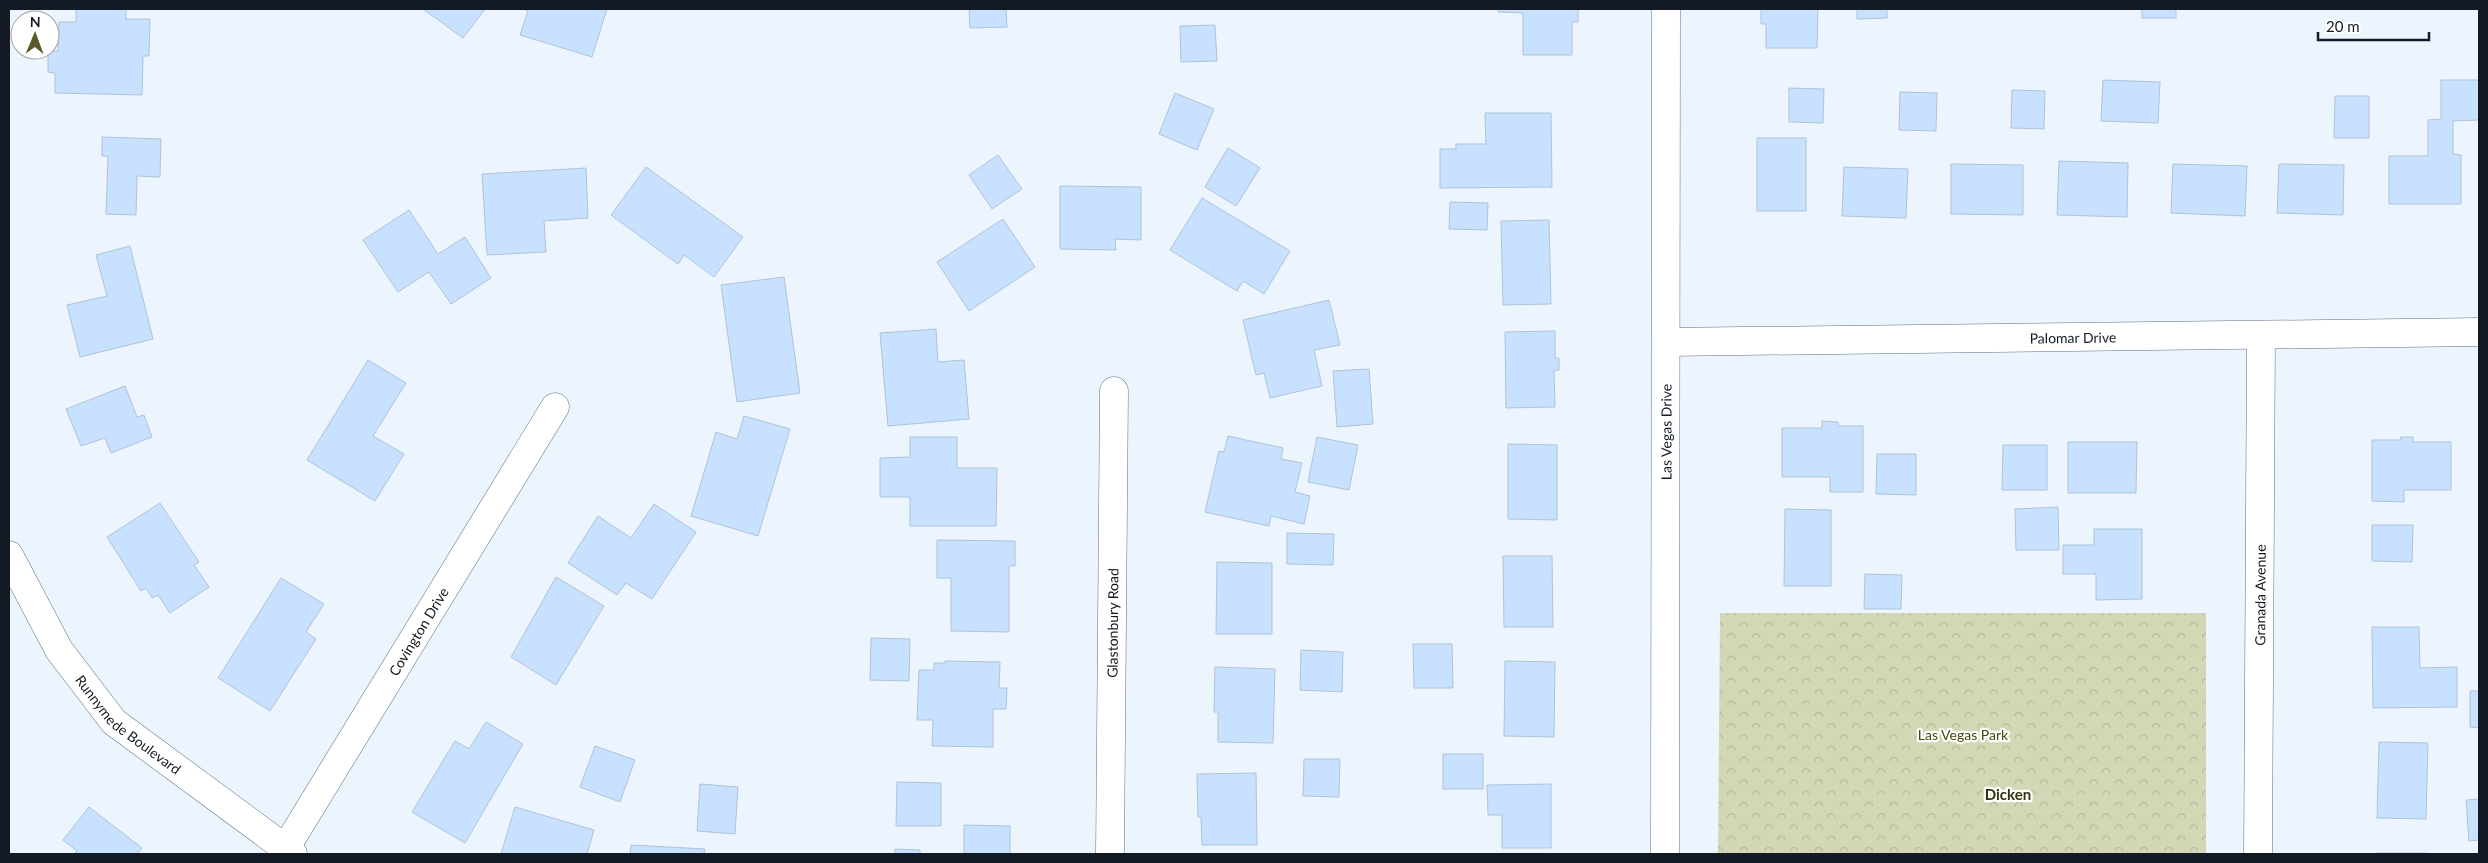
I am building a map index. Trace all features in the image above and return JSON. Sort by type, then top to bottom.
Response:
[{"type":"street","name":"Las Vegas Drive","points":[[1664,854],[1667,342],[1666,9]]},
{"type":"street","name":"Palomar Drive","points":[[1667,342],[2479,332]]},
{"type":"street","name":"Granada Avenue","points":[[2258,854],[2261,336]]},
{"type":"street","name":"Glastonbury Road","points":[[1110,854],[1114,391]]},
{"type":"street","name":"Covington Drive","points":[[286,853],[555,407]]},
{"type":"street","name":"Runnymede Boulevard","points":[[9,555],[60,650],[114,722],[286,853]]},
{"type":"green space","name":"Las Vegas Park","points":[[1720,613],[2206,613],[2206,854],[1718,854]]},
{"type":"building","points":[[76,9],[126,9],[126,19],[150,19],[149,56],[143,56],[142,95],[55,93],[55,73],[48,72],[48,60],[60,60],[60,22],[76,22]]},
{"type":"building","points":[[423,9],[485,9],[463,38]]},
{"type":"building","points":[[523,9],[607,9],[592,57],[520,35],[528,11]]},
{"type":"building","points":[[969,9],[1006,9],[1007,27],[970,28]]},
{"type":"building","points":[[1498,9],[1578,9],[1578,22],[1572,22],[1572,55],[1523,55],[1523,13],[1498,12]]},
{"type":"building","points":[[1761,9],[1818,9],[1817,48],[1766,48],[1766,24],[1761,24]]},
{"type":"building","points":[[1857,9],[1887,9],[1887,18],[1857,19]]},
{"type":"building","points":[[2142,9],[2176,9],[2176,18],[2142,18]]},
{"type":"building","points":[[1215,25],[1217,61],[1181,62],[1180,26]]},
{"type":"building","points":[[2103,80],[2160,82],[2158,123],[2101,121]]},
{"type":"building","points":[[2441,80],[2479,80],[2479,120],[2453,121],[2453,154],[2461,155],[2461,204],[2389,204],[2389,156],[2428,156],[2428,120],[2441,119]]},
{"type":"building","points":[[1789,88],[1824,89],[1823,123],[1789,122]]},
{"type":"building","points":[[2012,90],[2045,91],[2044,129],[2011,128]]},
{"type":"building","points":[[1900,92],[1937,93],[1936,131],[1899,130]]},
{"type":"building","points":[[1175,93],[1214,109],[1197,150],[1159,134]]},
{"type":"building","points":[[2335,96],[2369,96],[2369,138],[2334,138]]},
{"type":"building","points":[[1485,113],[1551,113],[1552,187],[1440,188],[1440,149],[1456,149],[1456,144],[1486,144]]},
{"type":"building","points":[[102,137],[161,139],[160,177],[137,176],[136,215],[106,214],[108,156],[102,156]]},
{"type":"building","points":[[1757,138],[1806,138],[1806,211],[1757,211]]},
{"type":"building","points":[[1228,148],[1260,168],[1236,206],[1205,187]]},
{"type":"building","points":[[998,155],[1022,189],[992,209],[969,175]]},
{"type":"building","points":[[2059,161],[2128,163],[2127,217],[2057,215]]},
{"type":"building","points":[[1951,164],[2023,165],[2023,215],[1951,214]]},
{"type":"building","points":[[2173,164],[2247,166],[2245,216],[2171,213]]},
{"type":"building","points":[[2279,164],[2344,165],[2343,215],[2277,213]]},
{"type":"building","points":[[646,167],[743,237],[714,277],[684,255],[678,264],[611,215]]},
{"type":"building","points":[[1844,167],[1908,169],[1906,218],[1842,216]]},
{"type":"building","points":[[586,168],[588,218],[544,221],[546,252],[487,255],[482,174]]},
{"type":"building","points":[[1060,186],[1141,187],[1141,240],[1115,239],[1116,250],[1060,249]]},
{"type":"building","points":[[1202,198],[1290,251],[1264,294],[1243,281],[1237,291],[1170,250]]},
{"type":"building","points":[[1450,202],[1488,203],[1487,230],[1449,229]]},
{"type":"building","points":[[409,210],[438,254],[465,237],[491,278],[451,304],[429,272],[398,292],[363,240]]},
{"type":"building","points":[[1003,219],[1035,267],[969,311],[937,262]]},
{"type":"building","points":[[1549,220],[1551,304],[1503,305],[1501,221]]},
{"type":"building","points":[[130,246],[153,339],[80,357],[67,305],[107,296],[96,255]]},
{"type":"building","points":[[784,277],[800,393],[737,402],[721,285]]},
{"type":"building","points":[[1329,300],[1340,345],[1314,350],[1322,386],[1270,398],[1264,373],[1256,375],[1243,320]]},
{"type":"building","points":[[936,329],[938,362],[964,360],[969,419],[888,426],[880,333]]},
{"type":"building","points":[[1555,331],[1555,358],[1559,358],[1559,370],[1554,371],[1555,407],[1506,408],[1505,332]]},
{"type":"building","points":[[368,360],[406,383],[373,436],[404,454],[375,501],[307,460]]},
{"type":"building","points":[[1369,369],[1373,424],[1337,427],[1333,371]]},
{"type":"building","points":[[125,386],[137,417],[144,415],[152,437],[111,453],[105,438],[81,446],[66,409]]},
{"type":"building","points":[[744,416],[790,429],[758,536],[691,516],[716,432],[737,439]]},
{"type":"building","points":[[1822,421],[1838,422],[1838,426],[1863,426],[1863,492],[1830,492],[1830,477],[1782,477],[1782,428],[1822,428]]},
{"type":"building","points":[[1228,436],[1283,448],[1281,459],[1302,463],[1295,492],[1310,496],[1304,524],[1271,516],[1269,526],[1205,512],[1219,451],[1224,452]]},
{"type":"building","points":[[910,437],[957,437],[957,468],[997,468],[996,526],[910,526],[910,497],[880,497],[880,458],[910,457]]},
{"type":"building","points":[[1317,437],[1358,445],[1349,490],[1308,482]]},
{"type":"building","points":[[2400,437],[2413,437],[2413,442],[2451,442],[2451,490],[2404,490],[2404,502],[2372,501],[2372,440],[2401,440]]},
{"type":"building","points":[[2068,442],[2137,442],[2136,493],[2068,493]]},
{"type":"building","points":[[1508,444],[1557,445],[1557,520],[1508,519]]},
{"type":"building","points":[[2003,445],[2047,445],[2047,490],[2002,490]]},
{"type":"building","points":[[1877,454],[1916,454],[1916,495],[1876,494]]},
{"type":"building","points":[[160,503],[199,562],[194,565],[209,587],[170,613],[158,595],[152,598],[146,588],[141,591],[107,537]]},
{"type":"building","points":[[654,504],[696,532],[652,599],[626,583],[617,595],[568,563],[598,516],[631,538]]},
{"type":"building","points":[[2058,507],[2059,550],[2016,550],[2015,509]]},
{"type":"building","points":[[1785,509],[1831,510],[1831,586],[1784,586]]},
{"type":"building","points":[[2372,525],[2413,525],[2412,562],[2372,561]]},
{"type":"building","points":[[2094,529],[2142,529],[2142,599],[2096,600],[2096,574],[2063,574],[2063,545],[2094,545]]},
{"type":"building","points":[[1287,533],[1334,534],[1333,565],[1287,564]]},
{"type":"building","points":[[937,540],[1015,541],[1015,566],[1009,566],[1009,632],[951,631],[951,578],[937,578]]},
{"type":"building","points":[[1503,556],[1552,556],[1553,627],[1504,627]]},
{"type":"building","points":[[1217,562],[1272,563],[1272,634],[1216,634]]},
{"type":"building","points":[[1865,574],[1902,575],[1901,609],[1864,609]]},
{"type":"building","points":[[556,577],[604,606],[556,685],[511,657]]},
{"type":"building","points":[[281,578],[324,604],[306,632],[316,639],[270,711],[218,678]]},
{"type":"building","points":[[2372,627],[2419,627],[2420,668],[2457,667],[2457,707],[2373,708]]},
{"type":"building","points":[[871,638],[910,639],[909,681],[870,680]]},
{"type":"building","points":[[1413,644],[1452,644],[1453,688],[1414,688]]},
{"type":"building","points":[[1301,650],[1343,652],[1342,692],[1300,690]]},
{"type":"building","points":[[945,661],[1000,662],[999,688],[1007,688],[1006,709],[993,709],[993,747],[932,746],[933,720],[917,720],[919,670],[934,670],[934,663],[945,663]]},
{"type":"building","points":[[1505,661],[1555,662],[1554,737],[1504,736]]},
{"type":"building","points":[[1215,667],[1275,669],[1273,743],[1218,742],[1218,712],[1214,712]]},
{"type":"building","points":[[2470,691],[2479,691],[2479,728],[2470,727]]},
{"type":"building","points":[[486,722],[523,744],[465,843],[412,812],[455,741],[469,749]]},
{"type":"building","points":[[2379,742],[2428,743],[2426,819],[2377,818]]},
{"type":"building","points":[[595,746],[635,760],[620,802],[580,787]]},
{"type":"building","points":[[1443,754],[1483,754],[1483,789],[1443,789]]},
{"type":"building","points":[[1304,759],[1340,759],[1339,797],[1303,796]]},
{"type":"building","points":[[1256,773],[1257,845],[1202,845],[1201,817],[1198,817],[1197,774]]},
{"type":"building","points":[[897,782],[941,783],[941,826],[896,826]]},
{"type":"building","points":[[700,784],[738,787],[735,834],[697,831]]},
{"type":"building","points":[[1551,784],[1551,848],[1502,848],[1502,815],[1488,815],[1487,785]]},
{"type":"building","points":[[2479,799],[2479,840],[2469,841],[2466,800]]},
{"type":"building","points":[[89,807],[142,848],[137,854],[74,854],[77,851],[63,840]]},
{"type":"building","points":[[515,807],[594,830],[587,854],[501,854]]},
{"type":"building","points":[[964,825],[1010,826],[1010,854],[964,854]]},
{"type":"building","points":[[631,845],[705,849],[704,854],[630,854]]},
{"type":"building","points":[[895,849],[920,850],[920,854],[895,854]]},
{"type":"building","points":[[2426,853],[2426,854],[2376,854]]},
{"type":"district","name":"Dicken","points":[[2008,794]]}]
